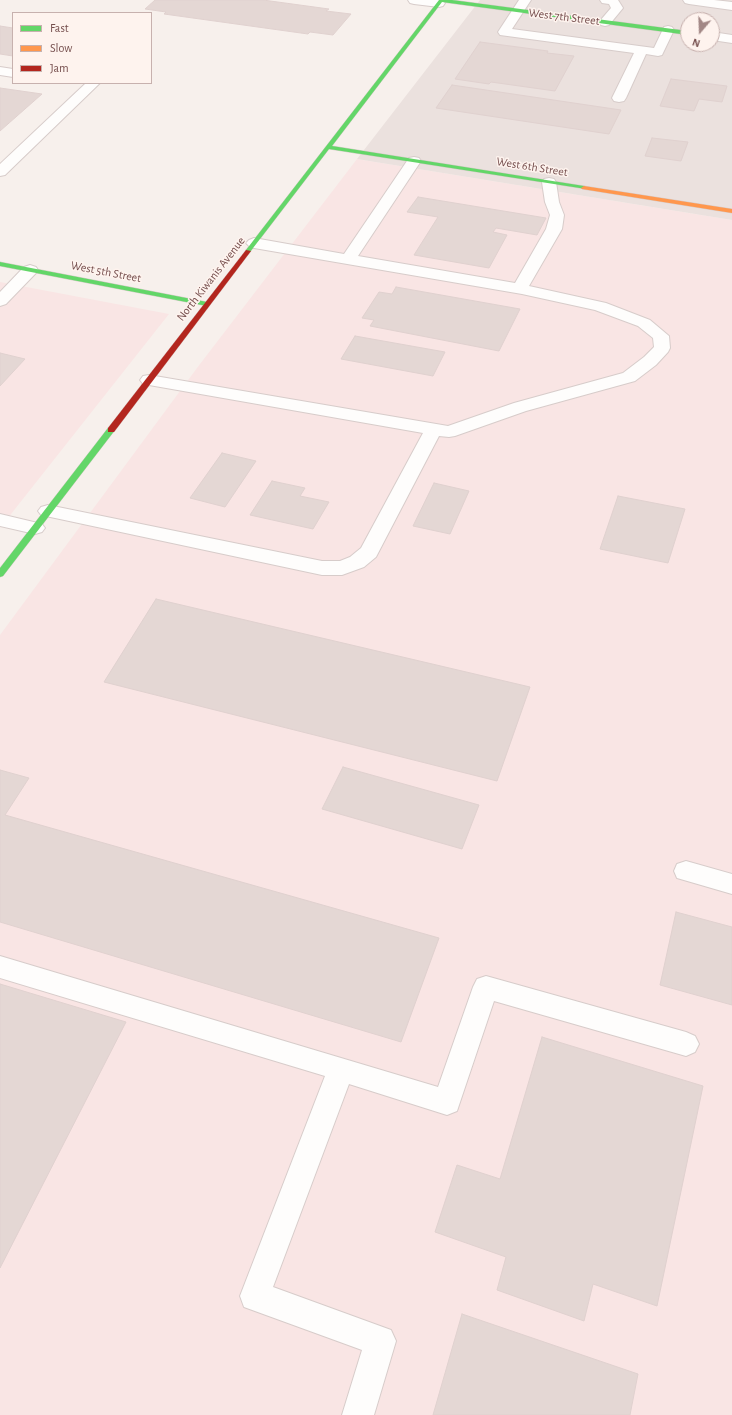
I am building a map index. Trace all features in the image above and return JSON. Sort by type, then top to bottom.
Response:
[{"type":"main road","name":"West 7th Street","points":[[440,1],[680,32]]},
{"type":"main road","name":"North Kiwanis Avenue","points":[[0,574],[440,1]]},
{"type":"main road","name":"West 6th Street","points":[[328,147],[732,211]]},
{"type":"main road","name":"West 5th Street","points":[[0,264],[207,304]]},
{"type":"street","points":[[414,0],[440,1]]},
{"type":"street","points":[[525,0],[504,32],[658,52],[668,30]]},
{"type":"street","points":[[605,22],[617,8],[611,0]]},
{"type":"street","points":[[689,0],[732,6]]},
{"type":"street","points":[[720,37],[732,39]]},
{"type":"street","points":[[619,98],[642,50]]},
{"type":"street","points":[[0,72],[12,73]]},
{"type":"street","points":[[0,172],[93,84]]},
{"type":"street","points":[[348,259],[414,160]]},
{"type":"street","points":[[520,288],[554,228],[557,215],[552,202],[549,182]]},
{"type":"street","points":[[149,380],[449,432],[520,407],[629,377],[650,361],[662,348],[661,336],[644,323],[600,306],[520,288],[254,243]]},
{"type":"street","points":[[0,301],[30,270]]},
{"type":"street","points":[[48,511],[322,568],[342,568],[357,562],[369,552],[433,430]]},
{"type":"street","points":[[0,520],[35,528]]},
{"type":"street","points":[[686,871],[732,884]]},
{"type":"street","points":[[0,968],[447,1102],[486,987],[686,1044]]},
{"type":"street","points":[[341,1069],[255,1296],[380,1341],[358,1415]]},
{"type":"shaded area","points":[[480,0],[732,0],[732,220],[357,159]]},
{"type":"shaded area","points":[[357,159],[732,220],[732,1415],[0,1415],[0,635],[197,368]]},
{"type":"shaded area","points":[[0,282],[169,314],[0,528]]},
{"type":"building","points":[[155,0],[263,0],[329,9],[326,11],[351,14],[333,35],[310,32],[308,34],[164,14],[166,12],[145,9]]},
{"type":"building","points":[[0,26],[12,28],[12,56],[0,54]]},
{"type":"building","points":[[480,42],[574,56],[555,91],[491,82],[489,84],[455,79]]},
{"type":"building","points":[[671,79],[727,86],[722,102],[699,99],[694,111],[660,106]]},
{"type":"building","points":[[452,85],[621,110],[609,134],[436,108]]},
{"type":"building","points":[[0,88],[42,94],[0,131]]},
{"type":"building","points":[[652,138],[688,142],[681,161],[645,156]]},
{"type":"building","points":[[418,197],[546,218],[537,235],[496,228],[493,232],[507,235],[489,268],[414,255],[438,217],[407,212]]},
{"type":"building","points":[[396,287],[520,309],[499,351],[370,326],[374,320],[362,318],[379,292],[392,294]]},
{"type":"building","points":[[355,336],[445,352],[433,376],[341,359]]},
{"type":"building","points":[[0,353],[25,359],[0,386]]},
{"type":"building","points":[[222,453],[256,461],[225,507],[190,498]]},
{"type":"building","points":[[272,481],[305,488],[300,496],[329,502],[313,529],[250,515]]},
{"type":"building","points":[[434,483],[469,491],[450,534],[413,526]]},
{"type":"building","points":[[618,496],[685,509],[668,563],[600,549]]},
{"type":"building","points":[[156,599],[530,687],[497,781],[104,682]]},
{"type":"building","points":[[343,767],[479,805],[462,849],[322,809]]},
{"type":"building","points":[[0,770],[29,778],[5,815],[439,938],[401,1042],[0,922]]},
{"type":"building","points":[[676,912],[732,927],[732,1005],[660,985]]},
{"type":"building","points":[[0,984],[126,1022],[0,1268]]},
{"type":"building","points":[[542,1037],[703,1086],[657,1306],[593,1284],[584,1321],[497,1290],[506,1257],[435,1232],[457,1165],[500,1179]]},
{"type":"building","points":[[462,1314],[638,1374],[630,1415],[433,1415]]},
{"type":"traffic: fast","points":[[441,0],[680,32]]},
{"type":"traffic: fast","points":[[248,251],[441,0]]},
{"type":"traffic: fast","points":[[328,147],[584,188]]},
{"type":"traffic: fast","points":[[0,264],[207,304]]},
{"type":"traffic: fast","points":[[0,574],[111,430]]},
{"type":"traffic: slow","points":[[584,188],[732,211]]},
{"type":"traffic: jam","points":[[111,430],[248,251]]}]
